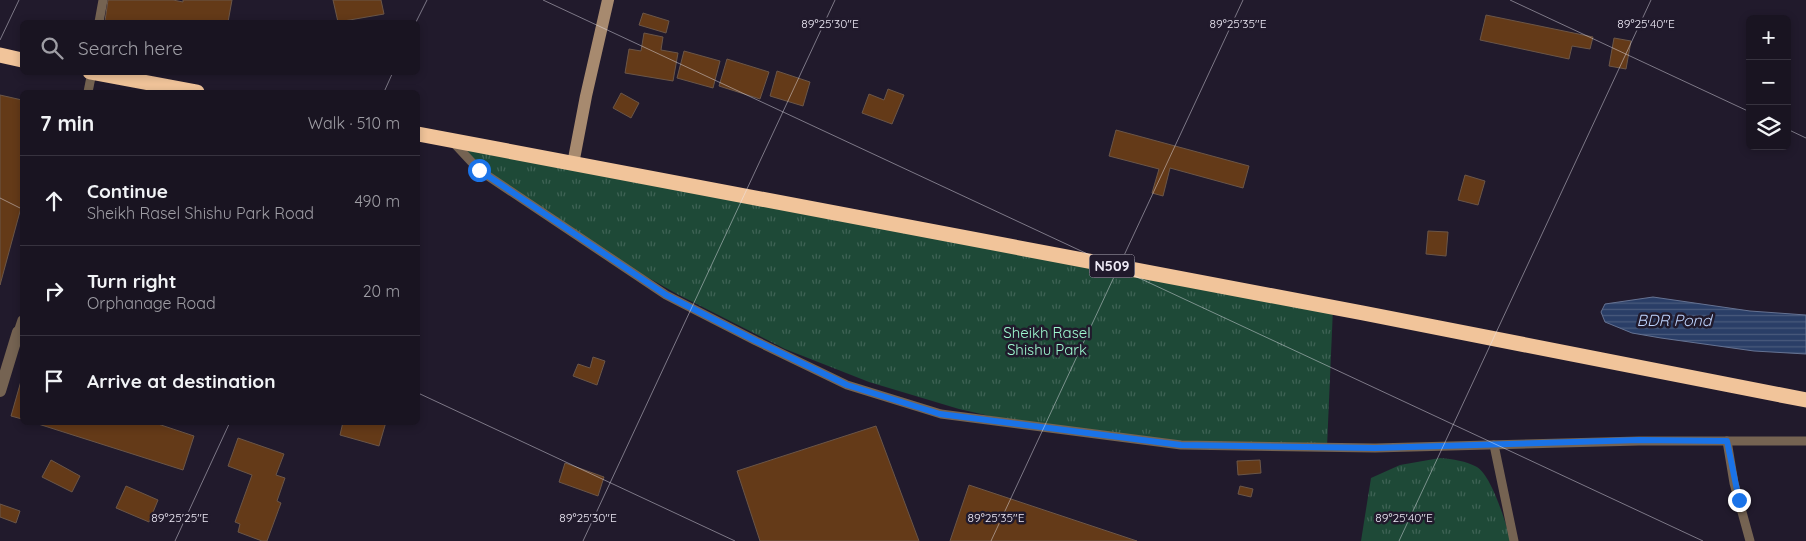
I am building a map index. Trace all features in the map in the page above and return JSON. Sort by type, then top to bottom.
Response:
[{"type":"highway","points":[[0,55],[20,60]]},
{"type":"highway","points":[[102,75],[186,90]]},
{"type":"highway","name":"N509","points":[[420,134],[1806,400]]},
{"type":"street","points":[[573,164],[608,0]]},
{"type":"street","points":[[0,391],[20,333]]},
{"type":"lane","points":[[99,20],[103,0]]},
{"type":"lane","points":[[88,90],[91,75]]},
{"type":"lane","points":[[451,141],[479,170],[666,295],[847,385],[940,414],[1181,445],[1375,448],[1639,440],[1806,441]]},
{"type":"lane","points":[[1727,441],[1734,482],[1750,541]]},
{"type":"lane","points":[[1494,445],[1514,541]]},
{"type":"green space","name":"Sheikh Rasel Shishu Park","points":[[451,141],[1333,308],[1327,447],[1173,444],[1033,426],[959,409],[869,382],[785,349],[677,294],[594,247],[479,170]]},
{"type":"green space","points":[[1440,458],[1468,463],[1483,472],[1498,501],[1511,541],[1361,541],[1371,478],[1400,465]]},
{"type":"water","name":"BDR Pond","points":[[1653,297],[1750,311],[1806,315],[1806,354],[1754,351],[1632,333],[1605,322],[1601,312],[1605,304]]},
{"type":"building","points":[[108,0],[173,0],[183,2],[183,0],[232,0],[228,20],[105,20]]},
{"type":"building","points":[[333,0],[381,0],[384,14],[350,20],[338,20]]},
{"type":"building","points":[[643,13],[669,21],[666,33],[639,25]]},
{"type":"building","points":[[1486,15],[1593,37],[1590,49],[1572,46],[1569,59],[1480,40]]},
{"type":"building","points":[[644,33],[663,37],[661,50],[678,53],[673,81],[625,73],[629,49],[641,51]]},
{"type":"building","points":[[1614,38],[1631,41],[1626,69],[1609,66]]},
{"type":"building","points":[[684,51],[720,61],[713,88],[677,78]]},
{"type":"building","points":[[727,59],[769,72],[760,99],[719,86]]},
{"type":"building","points":[[777,71],[810,82],[803,106],[770,96]]},
{"type":"building","points":[[888,89],[904,95],[892,124],[862,113],[869,94],[884,100]]},
{"type":"building","points":[[621,93],[639,103],[631,118],[613,108]]},
{"type":"building","points":[[0,95],[20,100],[20,211],[0,285]]},
{"type":"building","points":[[1116,130],[1249,166],[1243,188],[1170,168],[1163,196],[1152,193],[1159,169],[1109,156]]},
{"type":"building","points":[[1465,175],[1485,181],[1478,205],[1458,200]]},
{"type":"building","points":[[1428,231],[1448,232],[1446,256],[1426,254]]},
{"type":"building","points":[[593,357],[605,361],[597,385],[573,376],[578,364],[590,368]]},
{"type":"building","points":[[20,384],[20,418],[11,416]]},
{"type":"building","points":[[41,425],[161,425],[194,436],[183,470]]},
{"type":"building","points":[[342,425],[385,425],[379,446],[340,435]]},
{"type":"building","points":[[876,426],[919,541],[760,541],[737,471]]},
{"type":"building","points":[[238,438],[284,454],[276,475],[285,478],[277,501],[281,503],[267,541],[238,532],[240,524],[235,522],[252,475],[228,466]]},
{"type":"building","points":[[51,460],[80,476],[72,492],[42,477]]},
{"type":"building","points":[[1260,460],[1261,473],[1238,475],[1237,461]]},
{"type":"building","points":[[565,463],[604,477],[598,496],[559,482]]},
{"type":"building","points":[[969,485],[1137,541],[950,541]]},
{"type":"building","points":[[126,486],[158,500],[149,522],[116,508]]},
{"type":"building","points":[[1240,486],[1253,489],[1251,497],[1238,494]]},
{"type":"building","points":[[0,504],[20,511],[16,523],[0,517]]},
{"type":"route","points":[[479,170],[666,295],[847,385],[940,414],[1181,445],[1375,448],[1639,440],[1727,441],[1739,500]]}]
